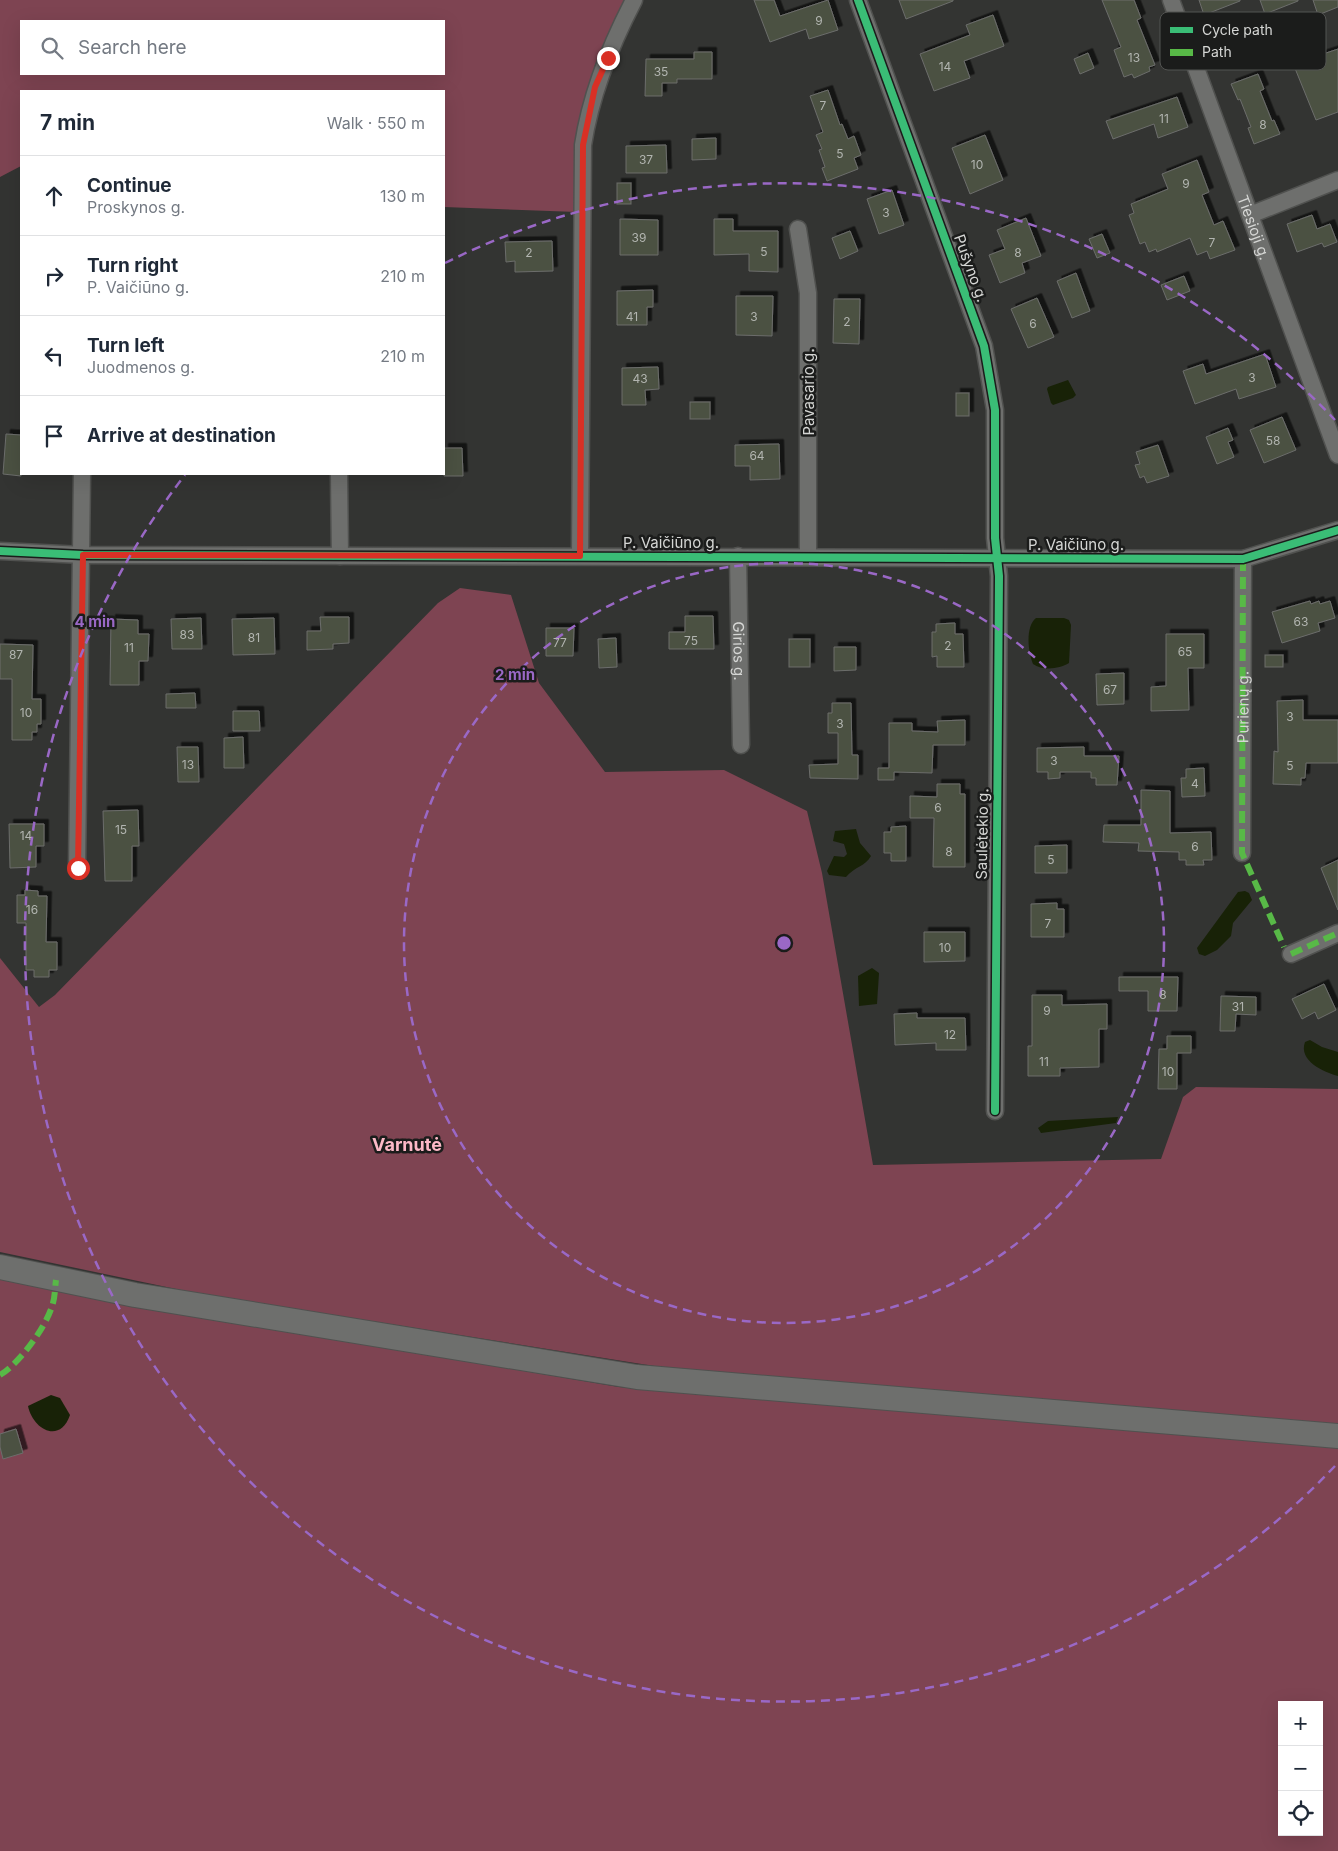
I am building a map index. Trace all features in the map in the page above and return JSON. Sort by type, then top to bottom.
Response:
[{"type":"main road","points":[[0,1267],[135,1295],[637,1377],[1338,1436]]},
{"type":"street","points":[[580,556],[583,145],[595,87],[618,30],[634,0]]},
{"type":"street","name":"Pušyno g.","points":[[858,0],[984,346],[995,410],[995,538],[997,557]]},
{"type":"street","name":"Tiesioji g.","points":[[1171,0],[1175,12]]},
{"type":"street","name":"Tiesioji g.","points":[[1197,70],[1338,455]]},
{"type":"street","points":[[1250,215],[1338,180]]},
{"type":"street","name":"Pavasario g.","points":[[798,229],[808,293],[808,556]]},
{"type":"street","points":[[78,868],[83,555],[82,475]]},
{"type":"street","points":[[339,475],[340,556]]},
{"type":"street","name":"P. Vaičiūno g.","points":[[0,551],[83,555],[1243,559],[1338,530]]},
{"type":"street","name":"Girios g.","points":[[738,556],[741,745]]},
{"type":"street","name":"Saulėtekio g.","points":[[995,1111],[997,557]]},
{"type":"street","name":"Purienų g.","points":[[1242,853],[1243,559]]},
{"type":"street","points":[[1291,954],[1338,933]]},
{"type":"shaded area","points":[[0,0],[625,0],[595,65],[582,113],[577,212],[445,207],[445,90],[20,90],[20,167],[0,177]]},
{"type":"shaded area","points":[[1068,380],[1076,395],[1073,398],[1053,405],[1048,387]]},
{"type":"shaded area","points":[[460,588],[511,595],[539,683],[605,772],[724,770],[807,811],[822,873],[873,1165],[1161,1159],[1183,1097],[1196,1087],[1338,1089],[1338,1426],[673,1369],[195,1293],[0,1252],[0,958],[39,1007],[55,995],[438,603]]},
{"type":"shaded area","points":[[1036,618],[1064,618],[1069,620],[1071,625],[1069,663],[1061,667],[1051,668],[1041,668],[1033,664],[1028,640],[1030,627]]},
{"type":"shaded area","points":[[856,829],[860,843],[871,856],[846,877],[829,875],[827,871],[834,856],[844,857],[847,854],[844,844],[833,841],[835,831]]},
{"type":"shaded area","points":[[1245,891],[1249,893],[1252,900],[1233,923],[1231,936],[1217,950],[1205,956],[1199,954],[1197,948],[1238,892]]},
{"type":"shaded area","points":[[872,968],[879,973],[877,1004],[859,1006],[858,976]]},
{"type":"shaded area","points":[[1310,1040],[1322,1047],[1338,1052],[1338,1076],[1314,1065],[1305,1055],[1305,1042]]},
{"type":"shaded area","points":[[1118,1117],[1116,1123],[1041,1133],[1038,1128],[1048,1121]]},
{"type":"shaded area","points":[[0,1279],[85,1297],[619,1387],[1338,1448],[1338,1851],[0,1851]]},
{"type":"shaded area","points":[[51,1395],[60,1398],[70,1415],[66,1424],[54,1431],[47,1430],[35,1422],[28,1406]]},
{"type":"building","points":[[754,0],[774,0],[780,16],[828,0],[838,30],[809,39],[806,29],[770,42]]},
{"type":"building","points":[[899,0],[953,0],[953,1],[906,19]]},
{"type":"building","points":[[1102,0],[1134,0],[1141,18],[1137,20],[1155,65],[1149,67],[1150,71],[1134,78],[1132,74],[1124,77],[1114,50],[1121,47]]},
{"type":"building","points":[[1199,0],[1240,0],[1212,12],[1203,12]]},
{"type":"building","points":[[1260,0],[1298,0],[1270,12],[1264,12]]},
{"type":"building","points":[[1313,0],[1338,0],[1338,7],[1326,12],[1317,12]]},
{"type":"building","points":[[993,15],[1004,46],[964,61],[970,78],[934,91],[920,54],[970,35],[966,25]]},
{"type":"building","points":[[1338,49],[1338,112],[1316,120],[1296,70],[1326,70],[1326,53]]},
{"type":"building","points":[[694,52],[712,52],[712,79],[677,79],[677,83],[662,83],[662,96],[645,96],[646,59],[694,59]]},
{"type":"building","points":[[1088,53],[1094,68],[1080,74],[1074,59]]},
{"type":"building","points":[[1258,74],[1264,89],[1260,91],[1272,121],[1274,120],[1280,134],[1254,144],[1248,128],[1251,127],[1240,99],[1238,100],[1231,84]]},
{"type":"building","points":[[828,90],[840,125],[842,124],[848,139],[854,136],[861,155],[854,158],[858,169],[827,181],[822,168],[825,167],[819,150],[822,149],[816,135],[823,132],[810,96]]},
{"type":"building","points":[[1177,97],[1188,127],[1158,138],[1154,124],[1113,139],[1106,121]]},
{"type":"building","points":[[985,135],[1003,180],[970,194],[952,148]]},
{"type":"building","points":[[716,138],[716,159],[692,160],[692,139]]},
{"type":"building","points":[[666,145],[667,173],[626,173],[626,146]]},
{"type":"building","points":[[1197,160],[1209,192],[1202,195],[1214,225],[1223,221],[1235,250],[1210,259],[1207,251],[1197,255],[1190,238],[1157,252],[1156,249],[1149,252],[1145,242],[1140,244],[1129,215],[1134,213],[1131,204],[1168,189],[1162,174]]},
{"type":"building","points":[[617,183],[631,183],[631,204],[617,204]]},
{"type":"building","points":[[892,190],[904,225],[879,234],[867,199]]},
{"type":"building","points":[[1312,215],[1317,229],[1330,224],[1337,242],[1324,247],[1322,243],[1297,252],[1287,224]]},
{"type":"building","points":[[1026,218],[1041,256],[1022,263],[1025,273],[1000,283],[989,255],[1005,249],[997,230]]},
{"type":"building","points":[[620,219],[658,220],[658,255],[620,255]]},
{"type":"building","points":[[714,219],[733,219],[733,231],[778,231],[778,272],[749,271],[749,254],[714,255]]},
{"type":"building","points":[[850,231],[858,251],[840,259],[832,238]]},
{"type":"building","points":[[1102,234],[1110,253],[1097,258],[1089,239]]},
{"type":"building","points":[[552,241],[553,271],[515,272],[515,261],[506,262],[505,242]]},
{"type":"building","points":[[1076,273],[1090,311],[1072,318],[1057,281]]},
{"type":"building","points":[[1184,276],[1190,291],[1167,300],[1161,285]]},
{"type":"building","points":[[653,290],[653,307],[647,307],[647,325],[617,325],[617,291]]},
{"type":"building","points":[[736,296],[773,296],[772,336],[736,335]]},
{"type":"building","points":[[1037,298],[1054,337],[1028,348],[1011,309]]},
{"type":"building","points":[[834,299],[860,299],[859,344],[833,343]]},
{"type":"building","points":[[1265,354],[1276,387],[1239,399],[1236,389],[1195,404],[1183,371],[1203,364],[1206,374]]},
{"type":"building","points":[[658,367],[659,389],[645,390],[646,405],[622,405],[622,368]]},
{"type":"building","points":[[956,393],[969,393],[969,416],[956,416]]},
{"type":"building","points":[[690,402],[710,402],[710,419],[690,419]]},
{"type":"building","points":[[1282,417],[1296,450],[1264,463],[1250,430]]},
{"type":"building","points":[[1228,428],[1233,440],[1228,442],[1234,457],[1217,464],[1206,437]]},
{"type":"building","points":[[6,434],[20,435],[21,476],[3,474]]},
{"type":"building","points":[[779,444],[780,479],[750,480],[750,466],[735,466],[735,445]]},
{"type":"building","points":[[1158,445],[1169,476],[1147,483],[1144,476],[1140,478],[1135,465],[1140,464],[1136,452]]},
{"type":"building","points":[[445,448],[462,448],[463,476],[444,476]]},
{"type":"building","points":[[1310,601],[1311,604],[1319,601],[1320,604],[1330,601],[1335,618],[1318,623],[1320,631],[1282,643],[1272,612]]},
{"type":"building","points":[[685,616],[713,616],[714,649],[669,649],[669,632],[685,632]]},
{"type":"building","points":[[320,617],[349,617],[349,643],[333,644],[333,649],[307,650],[307,631],[321,631]]},
{"type":"building","points":[[201,618],[202,649],[172,649],[171,619]]},
{"type":"building","points":[[274,618],[275,654],[233,655],[232,619]]},
{"type":"building","points":[[111,619],[138,620],[138,634],[149,634],[148,661],[139,661],[139,685],[110,685]]},
{"type":"building","points":[[955,623],[955,634],[963,634],[964,667],[937,667],[937,656],[932,657],[932,632],[936,632],[936,624]]},
{"type":"building","points":[[546,628],[574,628],[573,656],[546,656]]},
{"type":"building","points":[[1166,634],[1204,634],[1204,668],[1188,668],[1189,710],[1151,711],[1151,687],[1166,686]]},
{"type":"building","points":[[616,638],[617,667],[599,668],[598,639]]},
{"type":"building","points":[[789,639],[810,639],[810,667],[789,667]]},
{"type":"building","points":[[0,644],[33,645],[32,699],[41,699],[41,724],[37,724],[37,732],[32,732],[32,740],[12,740],[12,679],[0,679]]},
{"type":"building","points":[[834,647],[856,647],[856,670],[834,671]]},
{"type":"building","points":[[1265,655],[1283,655],[1283,667],[1265,667]]},
{"type":"building","points":[[1124,673],[1124,704],[1097,705],[1096,674]]},
{"type":"building","points":[[195,693],[196,708],[166,708],[166,694]]},
{"type":"building","points":[[1303,700],[1303,720],[1338,720],[1338,763],[1306,763],[1305,778],[1301,778],[1301,785],[1273,784],[1274,751],[1278,752],[1277,701]]},
{"type":"building","points":[[832,703],[851,703],[852,755],[858,755],[858,779],[810,778],[809,765],[838,764],[838,733],[828,733],[828,713],[832,713]]},
{"type":"building","points":[[233,711],[259,711],[260,731],[233,731]]},
{"type":"building","points":[[965,720],[965,745],[933,745],[932,773],[894,772],[894,780],[878,780],[878,768],[889,768],[889,723],[912,723],[912,731],[938,732],[937,721]]},
{"type":"building","points":[[243,737],[244,768],[224,768],[224,738]]},
{"type":"building","points":[[177,747],[198,747],[199,782],[178,782]]},
{"type":"building","points":[[1084,747],[1084,756],[1119,756],[1117,785],[1096,785],[1096,778],[1091,778],[1091,772],[1060,772],[1060,778],[1048,779],[1048,772],[1037,772],[1037,748]]},
{"type":"building","points":[[1204,768],[1205,796],[1182,797],[1181,778],[1186,778],[1186,769]]},
{"type":"building","points":[[937,784],[960,784],[960,794],[965,794],[965,867],[933,867],[934,818],[910,818],[910,796],[937,797]]},
{"type":"building","points":[[1141,790],[1170,791],[1170,833],[1211,832],[1212,860],[1203,860],[1204,865],[1186,865],[1186,860],[1179,860],[1179,852],[1138,851],[1139,843],[1103,842],[1104,825],[1141,825]]},
{"type":"building","points":[[138,810],[139,846],[132,846],[132,881],[105,881],[103,811]]},
{"type":"building","points":[[9,824],[44,824],[44,846],[36,846],[36,867],[10,868]]},
{"type":"building","points":[[906,826],[906,861],[891,861],[891,853],[884,853],[884,832],[891,832],[891,827]]},
{"type":"building","points":[[1067,845],[1067,873],[1035,873],[1035,846]]},
{"type":"building","points":[[1338,860],[1338,910],[1321,868]]},
{"type":"building","points":[[25,890],[38,891],[38,896],[47,896],[46,942],[57,942],[57,970],[49,970],[49,977],[34,977],[34,970],[26,970],[26,923],[17,923],[17,895],[25,895]]},
{"type":"building","points":[[1057,903],[1057,909],[1064,909],[1064,937],[1031,937],[1031,904]]},
{"type":"building","points":[[924,932],[965,932],[965,961],[924,962]]},
{"type":"building","points":[[1119,977],[1178,977],[1177,1011],[1148,1011],[1148,991],[1119,991]]},
{"type":"building","points":[[1324,984],[1336,1010],[1318,1019],[1315,1012],[1302,1019],[1292,999]]},
{"type":"building","points":[[1032,995],[1062,995],[1062,1005],[1107,1004],[1107,1029],[1099,1029],[1099,1067],[1060,1068],[1060,1076],[1028,1076],[1028,1046],[1032,1046]]},
{"type":"building","points":[[1221,996],[1256,997],[1256,1015],[1236,1014],[1235,1031],[1220,1031]]},
{"type":"building","points":[[917,1013],[917,1018],[965,1018],[966,1050],[936,1050],[936,1043],[895,1045],[894,1014]]},
{"type":"building","points":[[1167,1036],[1191,1036],[1191,1053],[1177,1053],[1177,1089],[1158,1089],[1159,1049],[1167,1049]]},
{"type":"building","points":[[16,1429],[23,1453],[3,1459],[0,1447],[0,1434]]},
{"type":"marked path","points":[[1243,559],[1242,853],[1284,947]]},
{"type":"marked path","points":[[1291,954],[1338,933]]},
{"type":"marked path","points":[[0,1375],[16,1362],[39,1333],[53,1303],[56,1280]]},
{"type":"cycle path","points":[[858,0],[984,346],[995,410],[995,538],[999,576],[995,1111]]},
{"type":"cycle path","points":[[0,551],[83,555],[1243,559],[1338,530]]},
{"type":"district","name":"Varnutė","points":[[407,1144]]},
{"type":"route","points":[[78,868],[83,555],[580,556],[583,145],[588,112],[595,87],[608,58]]}]
